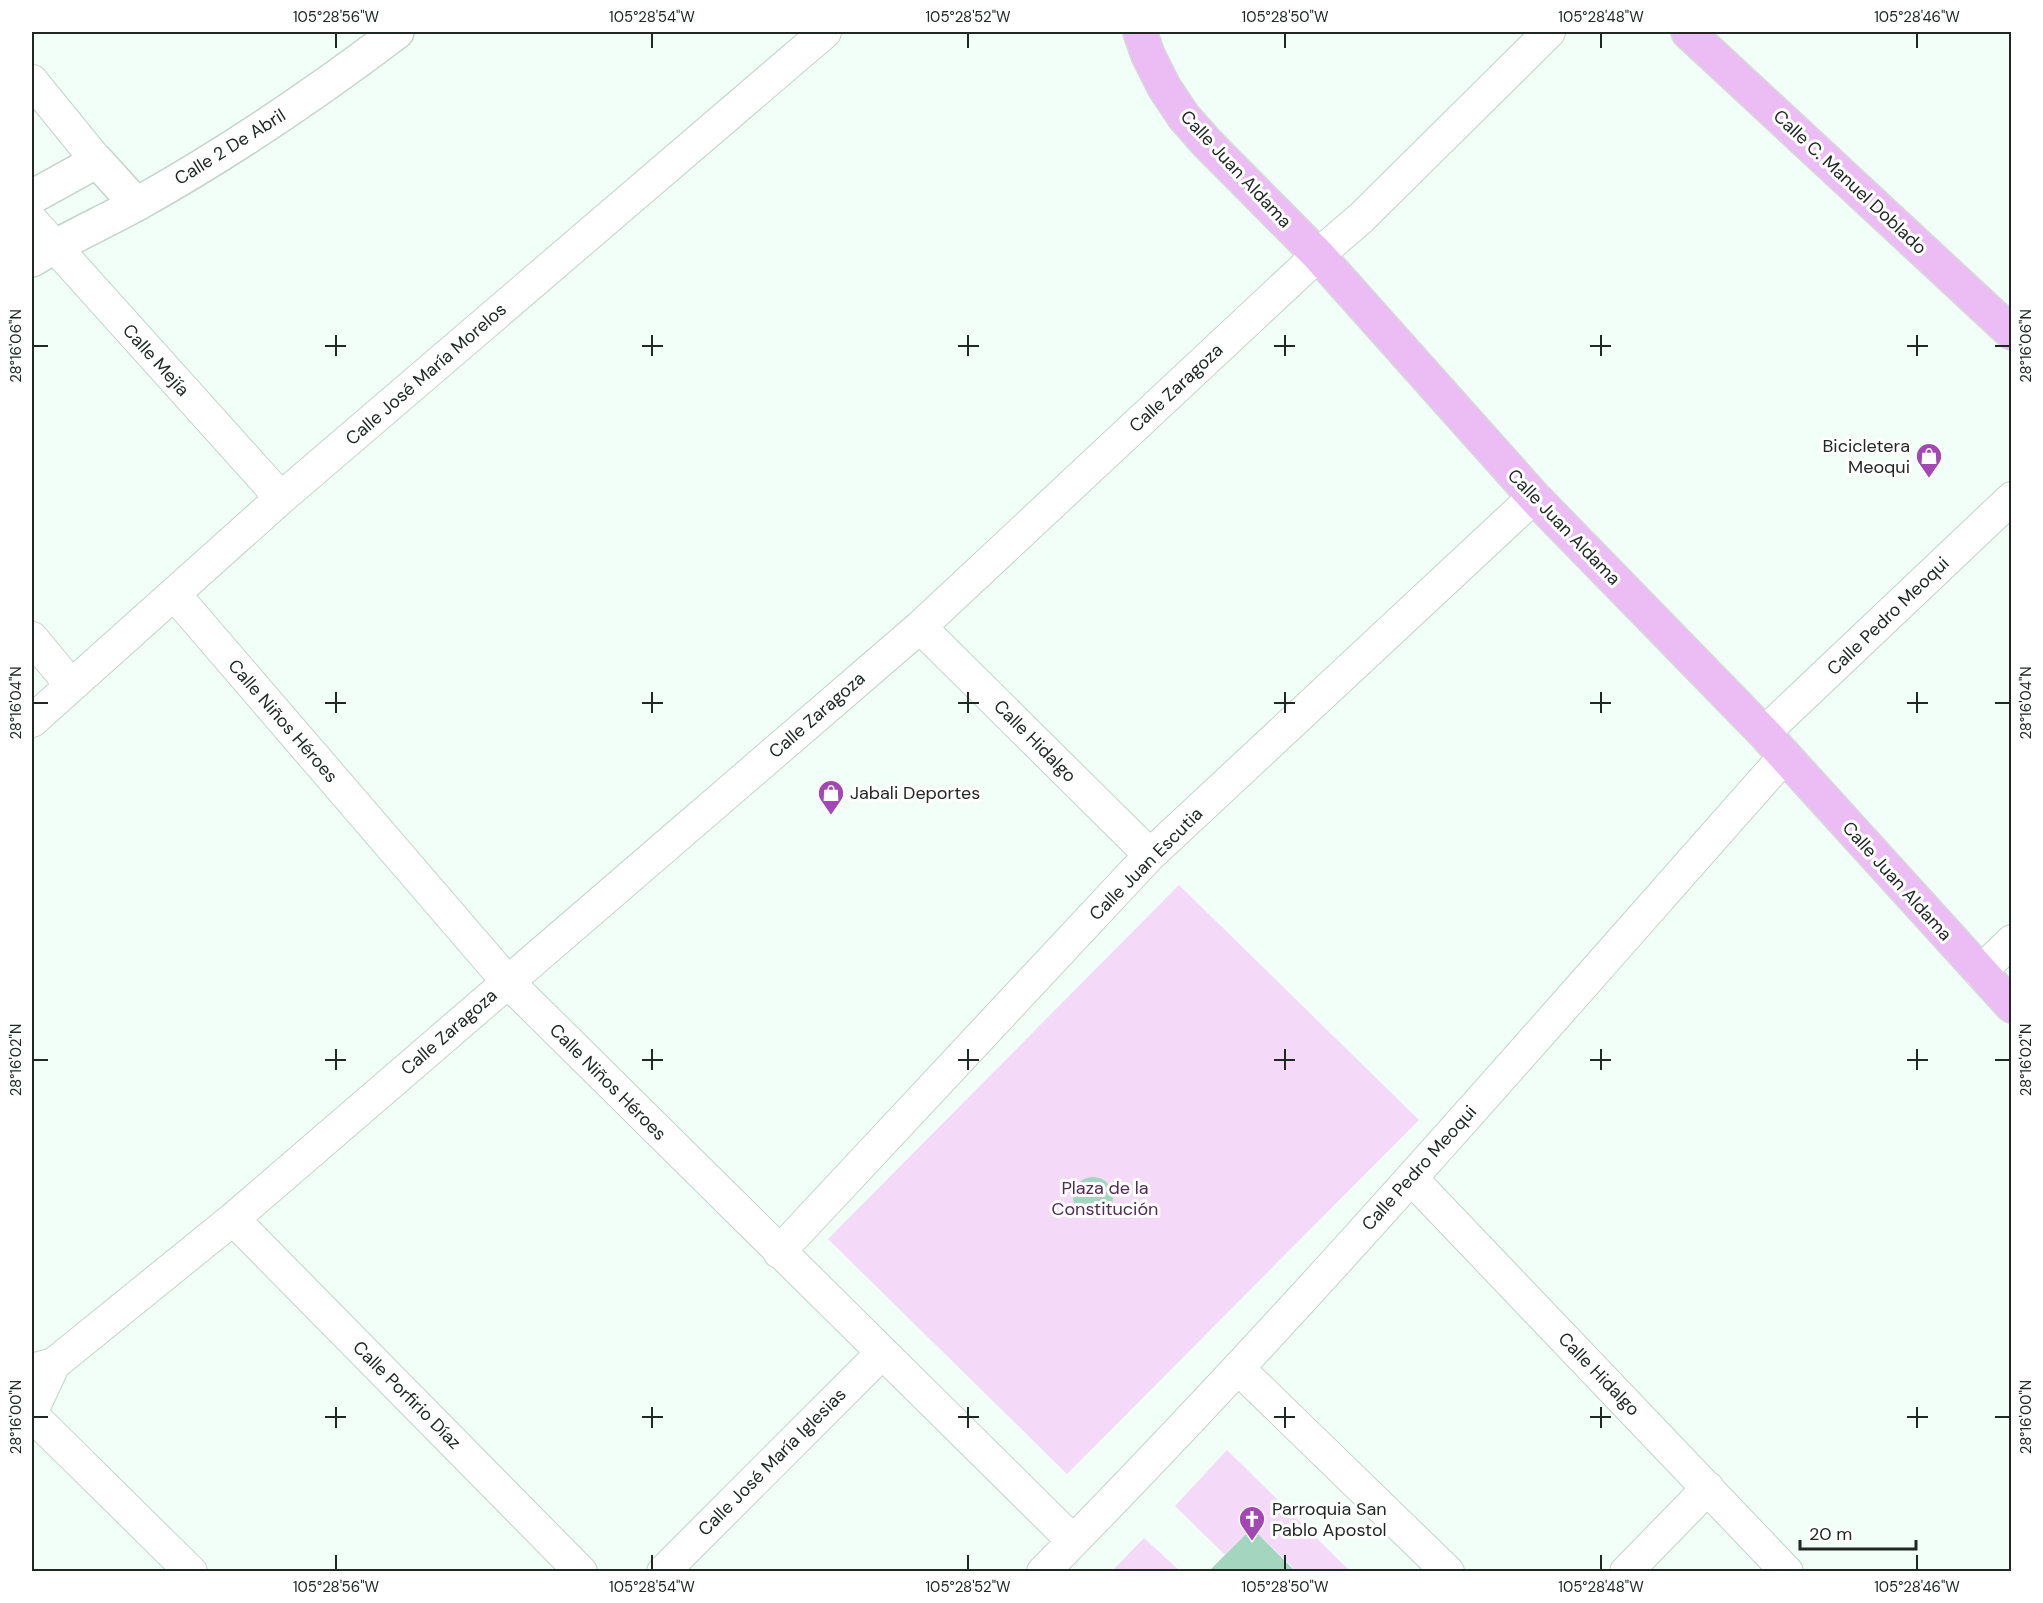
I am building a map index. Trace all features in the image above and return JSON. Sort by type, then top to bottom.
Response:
[{"type":"main road","name":"Calle Juan Aldama","points":[[1140,32],[1148,55],[1164,87],[1184,117],[1318,255],[1534,497],[1774,745],[2012,1006]]},
{"type":"main road","name":"Calle C. Manuel Doblado","points":[[1688,32],[2012,333]]},
{"type":"street","name":"Calle 2 De Abril","points":[[43,253],[136,204],[291,110],[397,32]]},
{"type":"street","name":"Calle José María Morelos","points":[[32,721],[281,498],[825,32]]},
{"type":"street","name":"Calle Zaragoza","points":[[32,1413],[43,1367],[233,1219],[920,627],[1318,255],[1361,218],[1548,32]]},
{"type":"street","points":[[32,81],[136,204]]},
{"type":"street","points":[[32,197],[97,160]]},
{"type":"street","name":"Calle Mejía","points":[[32,221],[43,253],[281,498]]},
{"type":"street","name":"Calle Juan Escutia","points":[[779,1252],[1150,855],[1534,497]]},
{"type":"street","name":"Calle Pedro Meoqui","points":[[1042,1572],[1238,1368],[1411,1178],[1774,745],[2012,498]]},
{"type":"street","name":"Calle Niños Héroes","points":[[174,594],[507,981],[1073,1541]]},
{"type":"street","name":"Calle Hidalgo","points":[[920,627],[1150,855]]},
{"type":"street","points":[[32,638],[71,685]]},
{"type":"street","points":[[1980,972],[2012,941]]},
{"type":"street","name":"Calle Hidalgo","points":[[1411,1178],[1787,1572]]},
{"type":"street","name":"Calle Porfirio Díaz","points":[[233,1219],[581,1572]]},
{"type":"street","name":"Calle José María Iglesias","points":[[663,1572],[882,1353]]},
{"type":"street","points":[[1238,1368],[1448,1572]]},
{"type":"street","points":[[32,1413],[191,1572]]},
{"type":"street","points":[[1626,1572],[1708,1488]]},
{"type":"green space","name":"Plaza de la Constitución","points":[[1179,885],[1419,1120],[1067,1474],[828,1239]]},
{"type":"green space","points":[[1227,1450],[1350,1571],[1296,1571],[1252,1528],[1225,1555],[1175,1506]]},
{"type":"green space","points":[[1144,1538],[1180,1571],[1112,1571]]},
{"type":"building","points":[[1093,1177],[1101,1178],[1107,1183],[1112,1189],[1112,1205],[1107,1211],[1101,1216],[1093,1217],[1085,1216],[1079,1211],[1074,1205],[1073,1197],[1074,1189],[1079,1183],[1085,1178]]},
{"type":"building","name":"Parroquia San Pablo Apostol","points":[[1252,1528],[1296,1572],[1208,1572]]},
{"type":"place","name":"Bicicletera Meoqui","points":[[1929,479]]},
{"type":"place","name":"Jabali Deportes","points":[[831,816]]},
{"type":"place","name":"Parroquia San Pablo Apostol","points":[[1252,1542]]}]
